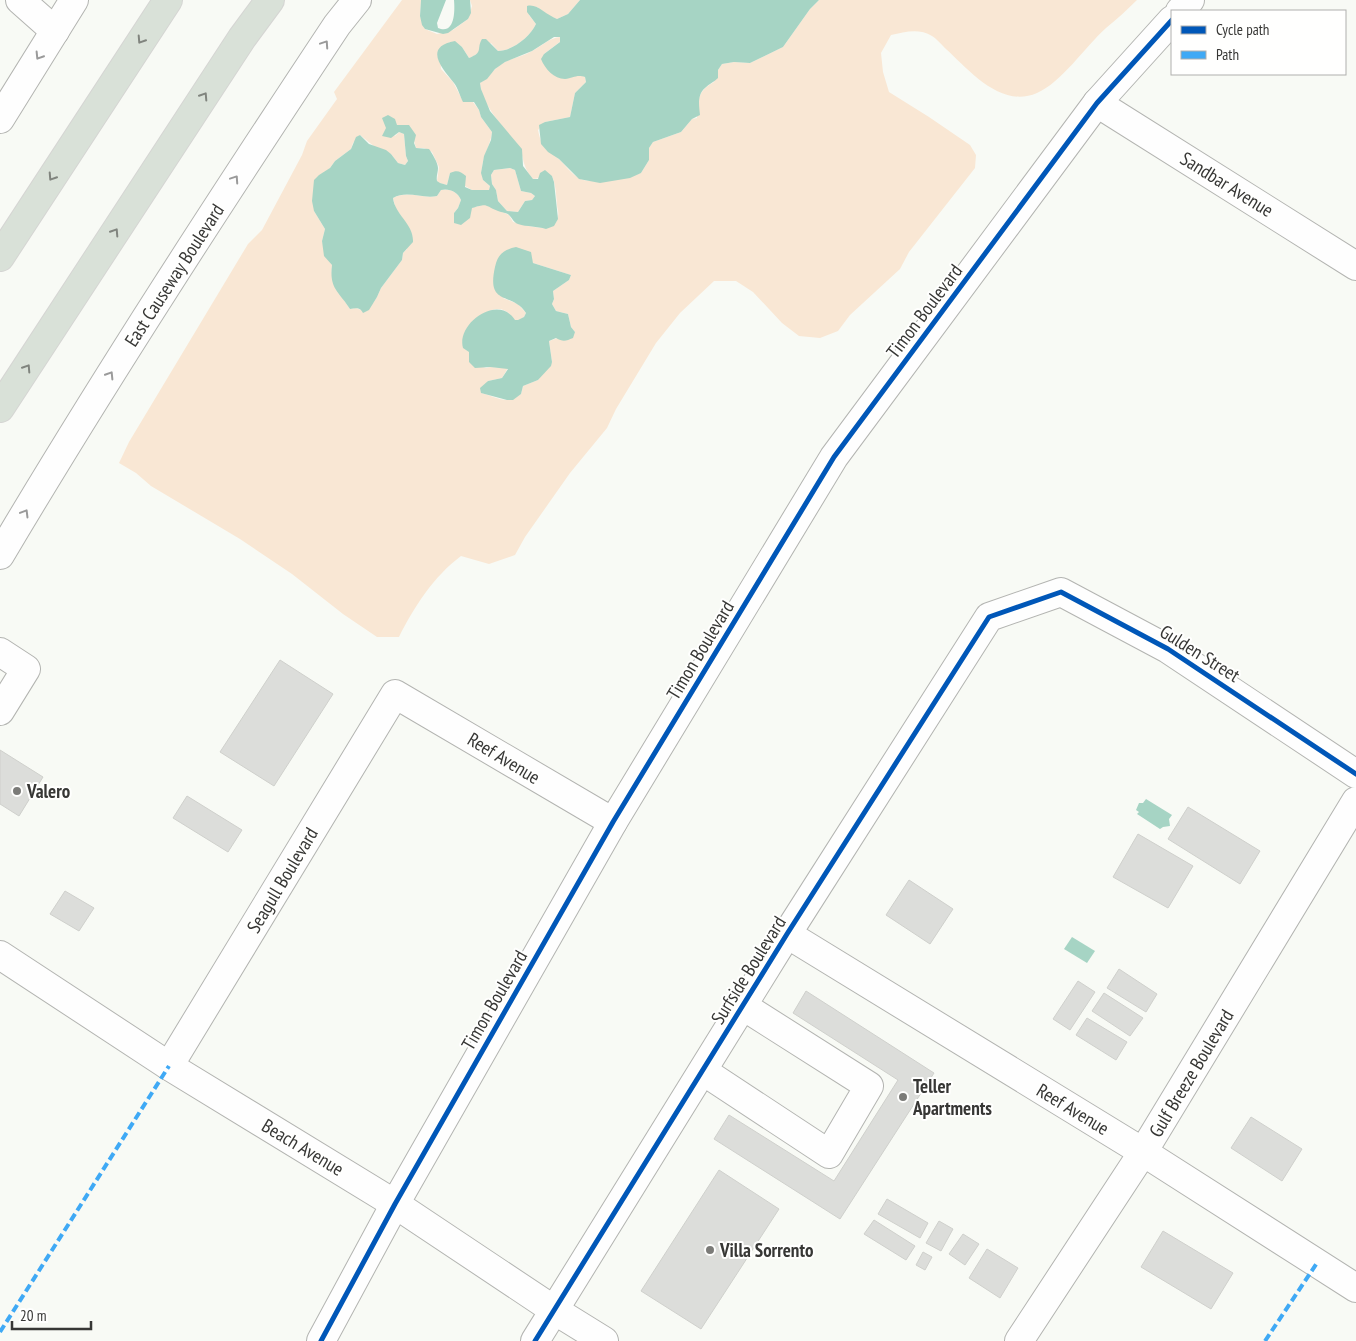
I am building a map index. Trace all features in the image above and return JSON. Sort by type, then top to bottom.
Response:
[{"type":"highway","points":[[0,257],[168,0]]},
{"type":"highway","points":[[0,408],[242,38],[270,0]]},
{"type":"street","points":[[20,0],[55,31]]},
{"type":"street","points":[[0,119],[74,0]]},
{"type":"street","name":"East Causeway Boulevard","points":[[0,555],[62,451],[210,217],[337,25],[357,0]]},
{"type":"street","points":[[1181,10],[1190,0]]},
{"type":"street","name":"Timon Boulevard","points":[[321,1341],[395,1204],[612,822],[834,457],[1097,102],[1171,21]]},
{"type":"street","name":"Sandbar Avenue","points":[[1097,102],[1356,266]]},
{"type":"street","name":"Gulden Street","points":[[990,617],[1061,592],[1168,649],[1356,774]]},
{"type":"street","name":"Surfside Boulevard","points":[[535,1341],[787,934],[990,617]]},
{"type":"street","points":[[0,652],[26,668],[0,711]]},
{"type":"street","name":"Reef Avenue","points":[[395,694],[612,822]]},
{"type":"street","name":"Seagull Boulevard","points":[[169,1066],[395,694]]},
{"type":"street","name":"Gulf Breeze Boulevard","points":[[1019,1341],[1143,1152],[1356,801]]},
{"type":"street","name":"Reef Avenue","points":[[787,934],[1143,1152],[1356,1288]]},
{"type":"street","name":"Beach Avenue","points":[[0,955],[169,1066],[395,1204],[604,1341]]},
{"type":"street","points":[[703,1070],[828,1154],[869,1086],[743,1006]]},
{"type":"shaded area","points":[[402,0],[421,0],[420,16],[425,29],[437,34],[453,30],[468,19],[472,6],[470,0],[580,0],[568,14],[557,19],[547,15],[537,7],[529,15],[536,24],[530,34],[509,49],[498,51],[491,43],[469,58],[462,47],[455,42],[450,42],[440,48],[441,69],[453,82],[463,101],[473,102],[492,132],[482,169],[483,180],[490,186],[489,190],[472,190],[465,186],[465,182],[450,173],[447,185],[439,183],[437,181],[439,167],[432,152],[424,148],[416,148],[410,126],[386,124],[386,128],[395,136],[399,132],[404,134],[408,161],[405,165],[398,163],[391,154],[375,147],[360,135],[353,143],[351,149],[335,161],[330,168],[314,211],[325,229],[322,241],[332,265],[334,284],[350,309],[356,308],[361,310],[373,303],[381,288],[402,260],[403,253],[407,249],[400,214],[396,210],[393,198],[404,195],[431,197],[437,196],[441,190],[447,190],[453,191],[461,200],[454,213],[488,205],[509,215],[513,222],[525,225],[539,228],[552,226],[556,222],[558,213],[552,176],[533,179],[529,174],[518,145],[487,104],[480,83],[497,67],[528,53],[552,39],[560,37],[561,41],[544,54],[574,76],[581,75],[585,77],[586,82],[575,93],[570,117],[545,122],[538,130],[541,141],[577,177],[583,180],[599,181],[641,173],[649,160],[649,148],[653,142],[681,132],[692,119],[697,118],[698,102],[701,93],[708,85],[714,82],[722,64],[734,62],[750,63],[783,47],[810,9],[819,0],[1137,0],[1098,36],[1055,81],[1037,93],[1024,97],[998,92],[987,85],[932,36],[912,31],[891,35],[881,53],[883,72],[889,92],[970,145],[976,155],[975,168],[909,252],[900,269],[850,315],[838,331],[820,338],[799,336],[782,323],[753,292],[736,281],[714,281],[680,313],[656,343],[616,409],[607,428],[570,473],[525,537],[515,555],[489,564],[461,556],[433,583],[411,614],[399,637],[377,637],[343,614],[292,574],[240,539],[151,486],[136,473],[119,463],[129,442],[248,244],[262,230],[302,155],[307,141],[337,99],[334,92]],"holes":[[[531,259],[533,263],[571,275],[569,280],[553,291],[554,299],[552,304],[556,311],[568,314],[571,327],[575,332],[549,341],[552,362],[538,380],[523,386],[521,394],[513,399],[506,400],[481,393],[488,381],[502,378],[508,368],[486,368],[469,362],[472,322],[482,314],[494,309],[505,310],[514,320],[518,321],[524,317],[526,313],[518,304],[503,298]]]},
{"type":"shaded area","points":[[421,0],[446,0],[437,23],[438,28],[444,29],[451,25],[454,16],[454,0],[470,0],[471,13],[468,19],[448,33],[443,34],[425,29],[422,25],[420,16]]},
{"type":"shaded area","points":[[580,0],[819,0],[810,9],[783,47],[750,63],[734,62],[722,64],[718,70],[718,78],[702,91],[699,100],[700,115],[692,119],[681,132],[653,142],[649,148],[649,160],[641,173],[630,178],[600,183],[579,179],[541,144],[539,125],[570,117],[575,93],[586,82],[585,77],[582,76],[561,79],[547,70],[541,59],[544,54],[560,42],[560,37],[554,37],[532,51],[505,62],[480,83],[481,89],[490,111],[522,149],[523,166],[533,179],[538,179],[540,173],[545,170],[552,176],[558,219],[554,226],[546,229],[518,224],[508,214],[484,205],[472,208],[470,218],[461,225],[454,223],[454,213],[461,200],[453,191],[441,190],[437,196],[431,197],[404,195],[393,198],[397,210],[411,230],[413,242],[403,253],[402,260],[381,288],[369,310],[363,313],[356,308],[350,309],[333,285],[332,265],[324,256],[322,241],[325,229],[314,211],[312,201],[314,180],[351,149],[356,137],[360,135],[369,144],[386,150],[398,163],[405,165],[408,161],[404,134],[399,132],[391,138],[382,136],[386,128],[382,118],[388,115],[395,119],[397,125],[409,125],[416,135],[414,143],[416,148],[429,149],[438,166],[437,181],[447,185],[450,173],[458,172],[466,176],[465,187],[472,190],[489,190],[490,186],[483,180],[481,173],[484,156],[491,140],[492,132],[481,117],[474,102],[463,102],[455,85],[438,59],[437,53],[439,48],[455,41],[462,47],[469,58],[477,54],[480,42],[482,39],[486,39],[498,51],[509,49],[530,34],[536,24],[527,12],[527,6],[534,6],[557,19],[568,14]],"holes":[[[510,168],[515,170],[521,191],[535,196],[532,200],[525,201],[518,212],[507,211],[498,201],[491,175],[494,170]]]},
{"type":"shaded area","points":[[510,168],[515,170],[521,191],[535,196],[532,200],[525,201],[518,212],[507,211],[498,201],[496,190],[492,184],[491,175],[494,170]]},
{"type":"shaded area","points":[[516,247],[531,252],[533,263],[571,275],[569,280],[553,291],[554,299],[552,304],[556,311],[568,314],[571,327],[575,332],[573,338],[568,340],[563,341],[556,338],[549,341],[551,366],[538,380],[523,386],[521,394],[513,400],[507,400],[481,393],[480,388],[488,381],[502,378],[508,369],[475,368],[469,362],[469,352],[463,348],[463,339],[472,321],[489,311],[499,310],[508,312],[515,320],[524,317],[526,313],[520,306],[497,293],[493,280],[495,267],[500,256],[504,251]]},
{"type":"shaded area","points":[[1146,799],[1172,815],[1169,819],[1170,826],[1160,829],[1137,814],[1139,812],[1136,810],[1139,803],[1143,803]]},
{"type":"shaded area","points":[[1072,937],[1095,951],[1087,963],[1064,949]]},
{"type":"building","points":[[280,660],[333,694],[274,786],[220,752]]},
{"type":"building","name":"Valero","points":[[0,750],[43,777],[19,816],[0,804]]},
{"type":"building","points":[[187,796],[242,830],[228,852],[173,818]]},
{"type":"building","points":[[1188,807],[1260,851],[1240,884],[1168,839]]},
{"type":"building","points":[[1138,834],[1193,866],[1168,908],[1113,877]]},
{"type":"building","points":[[909,880],[953,909],[930,944],[886,915]]},
{"type":"building","points":[[65,891],[94,908],[79,931],[50,914]]},
{"type":"building","points":[[1119,969],[1157,994],[1146,1012],[1107,988]]},
{"type":"building","points":[[1078,981],[1095,992],[1070,1030],[1053,1019]]},
{"type":"building","name":"Teller Apartments","points":[[806,991],[934,1073],[840,1219],[714,1139],[729,1115],[834,1181],[898,1080],[793,1013]]},
{"type":"building","points":[[1104,993],[1143,1018],[1130,1036],[1092,1011]]},
{"type":"building","points":[[1087,1018],[1127,1042],[1116,1060],[1076,1035]]},
{"type":"building","points":[[1251,1117],[1302,1149],[1282,1181],[1231,1148]]},
{"type":"building","name":"Villa Sorrento","points":[[719,1170],[779,1209],[701,1329],[641,1291]]},
{"type":"building","points":[[887,1199],[928,1223],[920,1238],[878,1214]]},
{"type":"building","points":[[874,1220],[915,1246],[906,1260],[864,1234]]},
{"type":"building","points":[[939,1221],[953,1229],[941,1251],[926,1243]]},
{"type":"building","points":[[1163,1231],[1233,1273],[1211,1309],[1141,1267]]},
{"type":"building","points":[[963,1234],[979,1244],[965,1265],[949,1254]]},
{"type":"building","points":[[987,1249],[1018,1268],[1000,1298],[969,1278]]},
{"type":"building","points":[[923,1252],[932,1257],[925,1270],[916,1265]]},
{"type":"marked path","points":[[0,1332],[169,1066]]},
{"type":"marked path","points":[[1265,1341],[1317,1263]]},
{"type":"cycle path","points":[[321,1341],[395,1204],[613,822],[834,457],[1097,103],[1171,21]]},
{"type":"cycle path","points":[[535,1341],[787,934],[989,617],[1061,592],[1168,649],[1356,774]]},
{"type":"place","name":"Valero","points":[[17,791]]},
{"type":"place","name":"Teller Apartments","points":[[903,1097]]},
{"type":"place","name":"Villa Sorrento","points":[[710,1250]]}]
